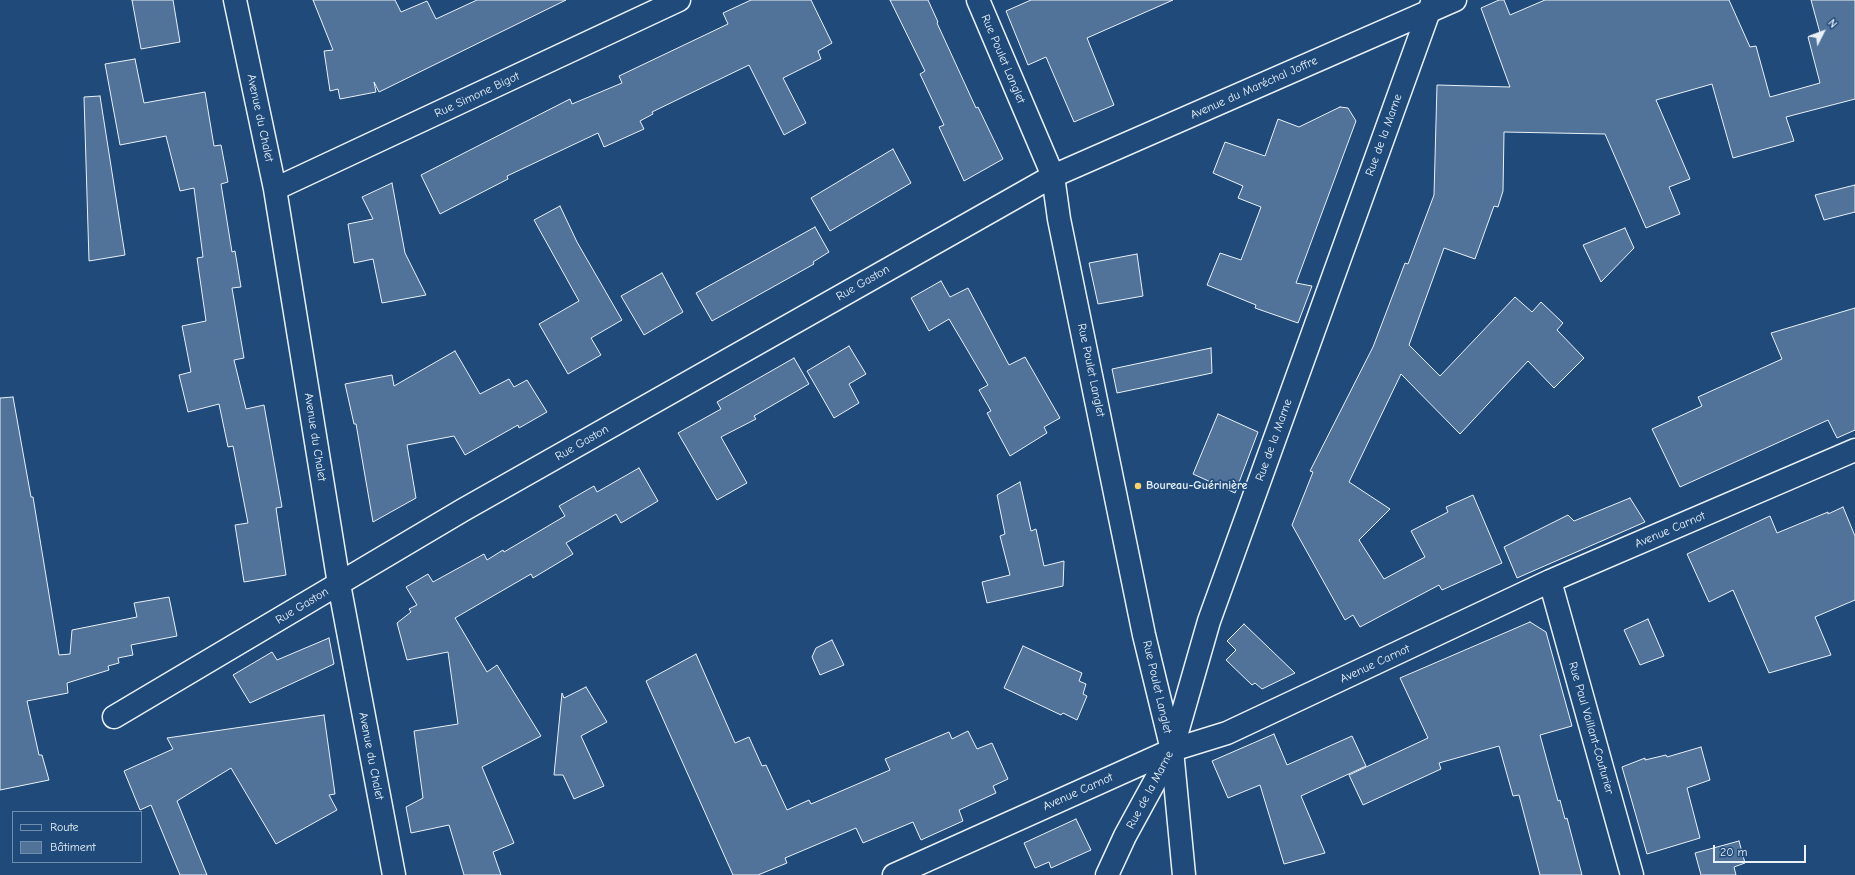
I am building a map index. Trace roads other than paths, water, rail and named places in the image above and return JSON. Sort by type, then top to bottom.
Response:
[{"type":"street","name":"Avenue du Chalet","points":[[235,0],[275,189],[339,584],[394,875]]},
{"type":"street","name":"Rue Simone Bigot","points":[[275,189],[679,0]]},
{"type":"street","name":"Rue Poulet Langlet","points":[[978,0],[1053,176],[1061,226],[1144,636],[1172,750]]},
{"type":"street","name":"Avenue du Maréchal Joffre","points":[[1053,176],[1431,6],[1455,0]]},
{"type":"street","name":"Rue de la Marne","points":[[1107,875],[1125,836],[1172,750],[1209,622],[1431,6]]},
{"type":"street","name":"Rue Gaston","points":[[114,717],[463,510],[1053,176]]},
{"type":"street","name":"Avenue Carnot","points":[[894,875],[1172,750],[1227,733],[1550,581],[1855,450]]},
{"type":"street","name":"Rue Paul Vaillant-Couturier","points":[[1550,581],[1632,875]]},
{"type":"street","points":[[1172,750],[1184,875]]},
{"type":"place","name":"Boureau-Guérinière","points":[[1138,486]]}]
